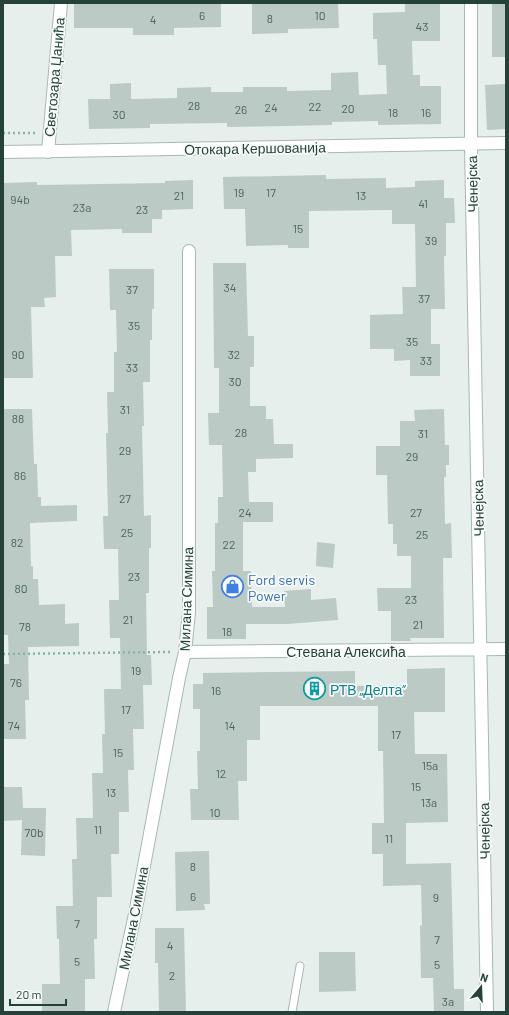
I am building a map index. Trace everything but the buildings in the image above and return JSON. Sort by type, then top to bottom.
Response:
[{"type":"street","name":"Светозара Џанића","points":[[48,152],[61,3]]},
{"type":"street","name":"Ченејска","points":[[471,3],[471,144],[487,1012]]},
{"type":"street","name":"Отокара Кершованија","points":[[3,152],[506,143]]},
{"type":"street","name":"Милана Симина","points":[[114,1012],[135,914],[185,652],[189,612],[189,251]]},
{"type":"street","name":"Стевана Алексића","points":[[185,652],[506,650]]},
{"type":"lane","points":[[292,1012],[300,966]]},
{"type":"path","points":[[3,133],[49,133]]},
{"type":"path","points":[[3,654],[185,652]]},
{"type":"place","name":"Ford servis Power","points":[[232,587]]},
{"type":"place","name":"РТВ „Делта”","points":[[314,689]]}]
